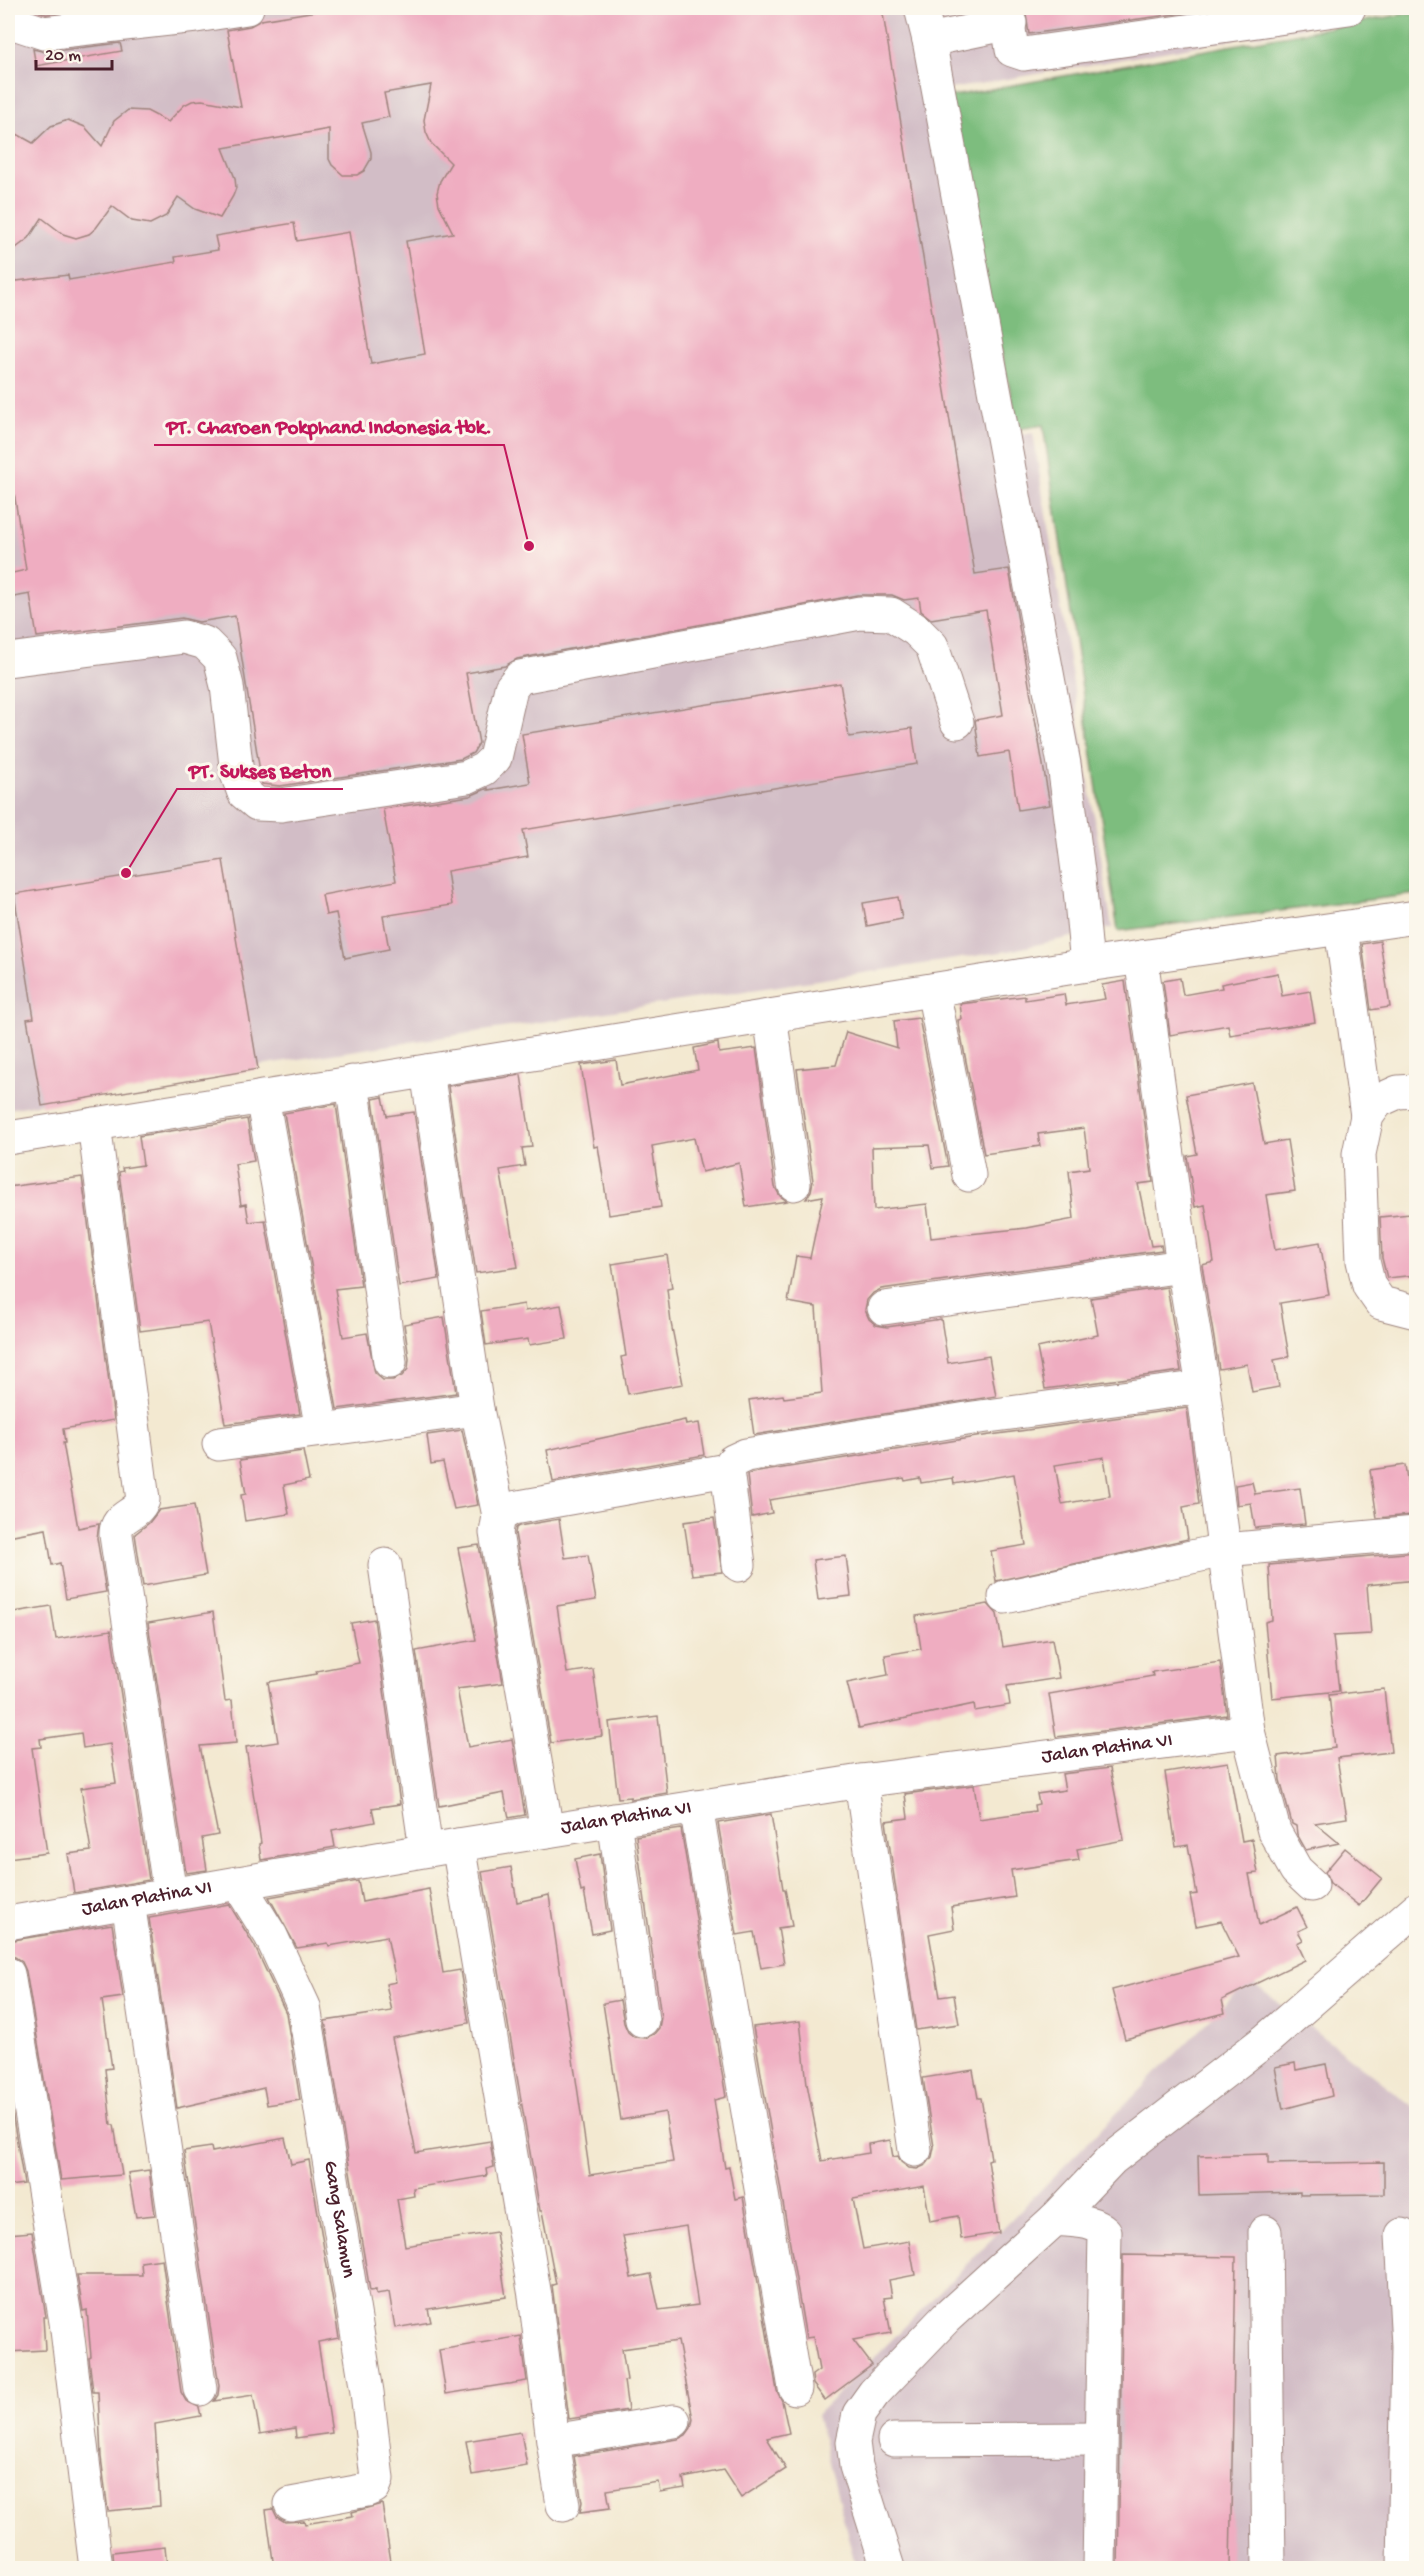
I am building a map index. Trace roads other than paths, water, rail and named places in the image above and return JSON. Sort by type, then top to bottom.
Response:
[{"type":"street","points":[[8,8],[17,24],[44,33],[247,8]]},
{"type":"street","points":[[921,8],[929,40],[1064,764],[1079,879],[1087,965]]},
{"type":"street","points":[[929,40],[1008,15],[1012,50],[1034,54],[1349,8]]},
{"type":"street","points":[[8,660],[184,637],[205,644],[220,658],[226,686],[237,774],[244,793],[257,804],[280,804],[467,777],[484,769],[495,758],[511,688],[520,677],[860,613],[891,614],[916,630],[932,646],[957,722]]},
{"type":"street","points":[[8,1138],[1087,965],[1416,917]]},
{"type":"street","points":[[1341,928],[1368,1116]]},
{"type":"street","points":[[1141,957],[1203,1387],[1248,1731],[1274,1831],[1296,1870],[1312,1885]]},
{"type":"street","points":[[933,990],[969,1175]]},
{"type":"street","points":[[770,1016],[794,1184]]},
{"type":"street","points":[[427,1071],[477,1408],[499,1516],[496,1533],[547,1831]]},
{"type":"street","points":[[352,1083],[390,1362]]},
{"type":"street","points":[[1416,1092],[1398,1092],[1378,1101],[1368,1116],[1359,1154],[1363,1261],[1369,1286],[1381,1303],[1416,1312]]},
{"type":"street","points":[[261,1097],[322,1430]]},
{"type":"street","points":[[94,1124],[143,1500],[138,1509],[120,1520],[115,1527],[170,1894]]},
{"type":"street","points":[[884,1308],[1184,1266]]},
{"type":"street","points":[[499,1516],[513,1508],[727,1470],[734,1461],[746,1455],[973,1418],[1203,1387]]},
{"type":"street","points":[[219,1444],[477,1408]]},
{"type":"street","points":[[727,1470],[739,1565]]},
{"type":"street","points":[[1005,1596],[1224,1550],[1416,1533]]},
{"type":"street","points":[[385,1565],[426,1850]]},
{"type":"street","name":"Jalan Platina VI","points":[[8,1923],[426,1850],[861,1781],[1248,1731]]},
{"type":"street","points":[[861,1781],[915,2150]]},
{"type":"street","points":[[696,1807],[795,2388]]},
{"type":"street","points":[[614,1820],[642,2019]]},
{"type":"street","points":[[458,1845],[535,2296],[553,2441],[564,2505]]},
{"type":"street","name":"Gang Salamun","points":[[238,1883],[271,1936],[304,2007],[361,2357],[377,2479],[374,2487],[367,2490],[291,2504]]},
{"type":"street","points":[[128,1902],[200,2389]]},
{"type":"street","points":[[888,2568],[856,2466],[853,2442],[859,2414],[874,2393],[946,2318],[1054,2219],[1112,2159],[1267,2039],[1416,1909]]},
{"type":"street","points":[[8,1974],[66,2322],[96,2568]]},
{"type":"street","points":[[1054,2219],[1088,2222],[1100,2226],[1106,2232],[1099,2568]]},
{"type":"street","points":[[1265,2232],[1269,2568]]},
{"type":"street","points":[[1402,2235],[1408,2346],[1411,2481],[1404,2568]]},
{"type":"street","points":[[553,2441],[674,2421]]},
{"type":"street","points":[[894,2440],[1100,2439]]},
{"type":"place","name":"PT. Charoen Pokphand Indonesia tbk.","points":[[529,546]]},
{"type":"place","name":"PT. Sukses Beton","points":[[126,873]]}]
